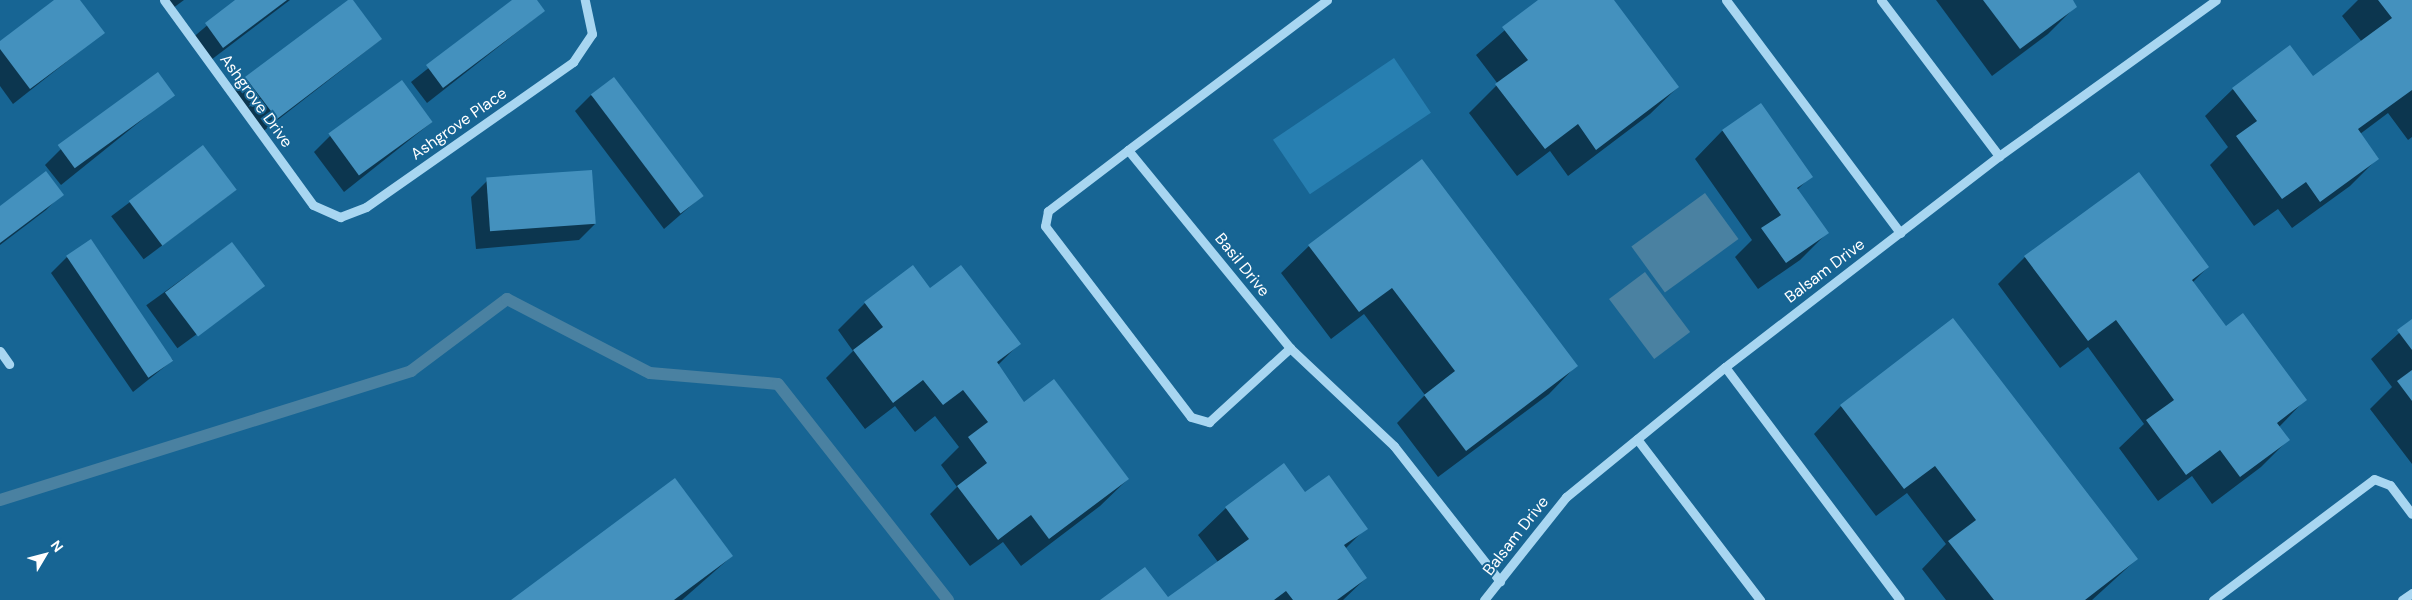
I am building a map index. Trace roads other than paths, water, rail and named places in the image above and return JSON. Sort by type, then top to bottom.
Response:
[{"type":"street","name":"Ashgrove Drive","points":[[164,0],[313,204],[330,212]]},
{"type":"street","name":"Ashgrove Place","points":[[330,212],[340,217],[366,208],[573,62],[592,34],[585,0]]},
{"type":"street","points":[[1290,348],[1209,422],[1191,417],[1045,226],[1048,211],[1327,0]]},
{"type":"street","points":[[1726,0],[1900,233]]},
{"type":"street","points":[[1881,0],[1999,156]]},
{"type":"street","name":"Balsam Drive","points":[[1484,600],[1566,497],[1725,367],[1999,156],[2216,0]]},
{"type":"street","name":"Basil Drive","points":[[1128,150],[1290,348],[1394,446],[1500,581]]},
{"type":"street","points":[[0,351],[9,364]]},
{"type":"street","points":[[1725,367],[1900,600]]},
{"type":"street","points":[[1637,439],[1760,600]]},
{"type":"street","points":[[2213,600],[2374,479],[2390,485],[2412,514]]},
{"type":"street","points":[[2402,600],[2412,593]]},
{"type":"waterway","points":[[0,500],[411,371],[507,299],[650,373],[778,384],[948,600]]}]
